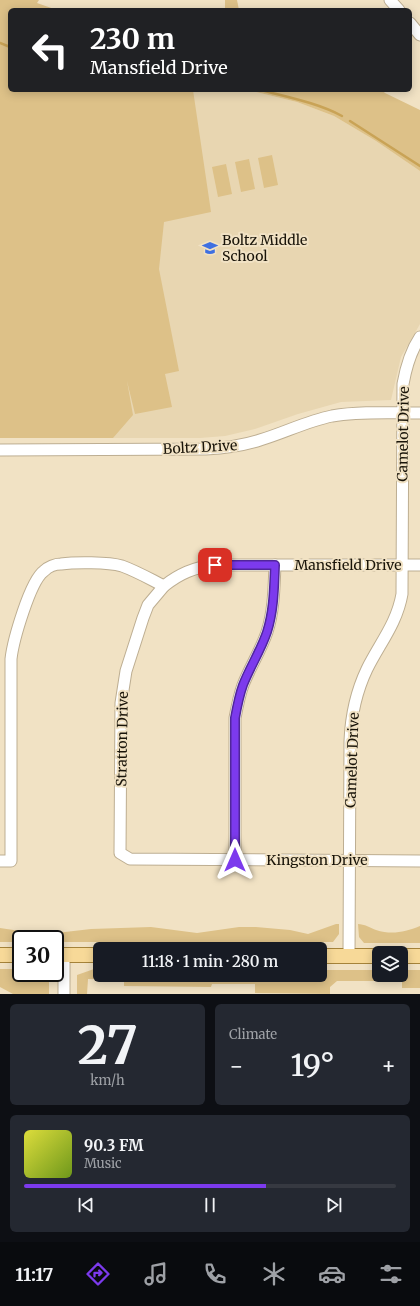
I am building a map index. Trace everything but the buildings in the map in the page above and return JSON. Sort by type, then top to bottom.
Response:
[{"type":"main road","points":[[0,955],[12,955]]},
{"type":"main road","points":[[64,955],[93,955]]},
{"type":"main road","points":[[327,956],[372,956]]},
{"type":"main road","points":[[408,956],[420,956]]},
{"type":"street","points":[[390,0],[397,8]]},
{"type":"street","points":[[412,25],[420,35]]},
{"type":"street","name":"Camelot Drive","points":[[350,956],[351,722],[360,687],[400,607],[402,594],[403,384],[410,356],[420,337]]},
{"type":"street","name":"Boltz Drive","points":[[0,450],[222,448],[259,441],[307,423],[331,416],[370,413],[420,413]]},
{"type":"street","points":[[0,861],[11,862],[11,659],[13,645],[33,583],[43,571],[51,566],[60,564],[106,564],[124,567],[164,586]]},
{"type":"street","points":[[235,860],[235,718],[238,700],[243,685],[262,646],[270,624],[273,607],[275,565]]},
{"type":"street","name":"Mansfield Drive","points":[[164,586],[188,570],[201,566],[420,565]]},
{"type":"street","name":"Stratton Drive","points":[[120,853],[121,703],[123,685],[126,671],[148,605],[164,586]]},
{"type":"street","name":"Kingston Drive","points":[[120,853],[130,859],[420,861]]},
{"type":"street","points":[[62,982],[64,994]]},
{"type":"shaded area","points":[[0,0],[39,0],[37,3],[51,8],[8,8],[8,92],[193,92],[211,212],[164,222],[159,269],[179,371],[165,374],[172,407],[135,414],[127,381],[133,415],[113,438],[0,438]]},
{"type":"shaded area","points":[[225,0],[237,0],[239,8],[225,8]]},
{"type":"shaded area","name":"Boltz Middle School","points":[[10,92],[256,92],[297,102],[334,116],[376,141],[420,171],[420,324],[401,357],[391,400],[341,402],[298,414],[255,429],[225,436],[200,438],[0,438]]},
{"type":"shaded area","points":[[256,92],[384,92],[420,110],[420,171],[376,141],[334,116],[297,102]]},
{"type":"shaded area","points":[[272,155],[278,185],[264,188],[258,158]]},
{"type":"shaded area","points":[[249,159],[255,189],[241,192],[235,162]]},
{"type":"shaded area","points":[[226,164],[232,194],[218,197],[212,167]]},
{"type":"shaded area","points":[[339,924],[339,934],[333,942],[64,942],[64,932],[91,929],[151,927],[197,933],[239,927],[256,927],[290,930],[308,934]]},
{"type":"shaded area","points":[[358,924],[365,925],[382,932],[393,933],[420,926],[420,943],[364,943],[359,937]]},
{"type":"shaded area","points":[[0,928],[13,930],[12,930],[12,942],[0,942]]},
{"type":"shaded area","points":[[0,969],[12,969],[12,982],[49,982],[49,994],[13,994],[0,987]]},
{"type":"shaded area","points":[[93,969],[93,979],[88,979],[87,994],[77,994],[77,975]]},
{"type":"shaded area","points":[[327,970],[372,970],[372,981],[337,981],[330,987],[330,994],[255,993],[255,984],[212,984],[211,987],[124,986],[124,982],[327,982]]},
{"type":"shaded area","points":[[408,970],[420,970],[420,988],[402,988],[402,982],[408,982]]},
{"type":"waterway","points":[[0,43],[8,46]]},
{"type":"waterway","points":[[269,92],[313,104],[342,116]]},
{"type":"waterway","points":[[350,121],[420,166]]},
{"type":"place","name":"Boltz Middle School","points":[[210,248]]},
{"type":"route","points":[[215,565],[275,565],[273,607],[270,624],[262,646],[243,685],[238,700],[235,718],[235,860]]}]
